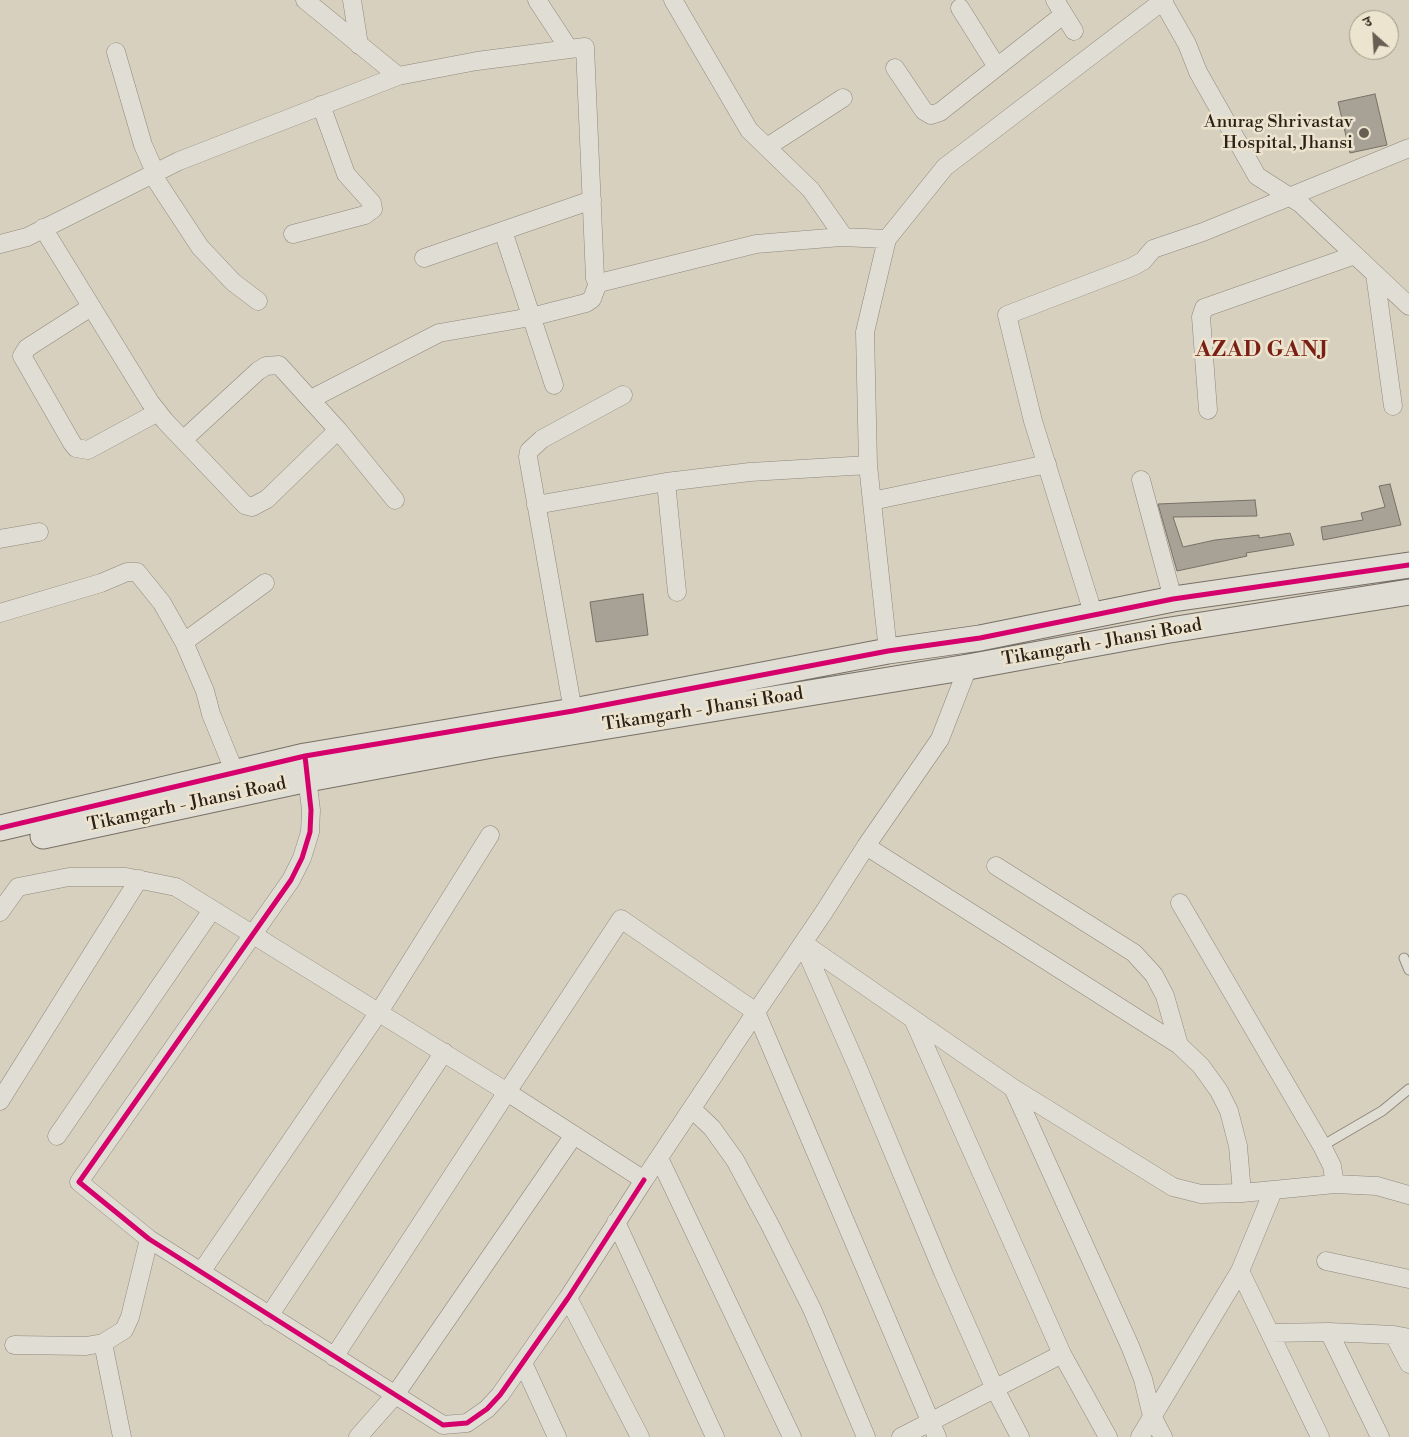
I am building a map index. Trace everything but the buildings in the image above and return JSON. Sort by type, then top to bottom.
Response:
[{"type":"street","points":[[305,0],[398,76]]},
{"type":"street","points":[[352,0],[359,45]]},
{"type":"street","points":[[537,0],[569,49]]},
{"type":"street","points":[[673,0],[749,130],[811,190],[844,237]]},
{"type":"street","points":[[888,651],[868,465],[865,332],[886,239],[945,167],[1163,0],[1187,44],[1198,72],[1257,176],[1301,204],[1409,306]]},
{"type":"street","points":[[960,8],[997,67]]},
{"type":"street","points":[[895,68],[924,111],[931,115],[940,112],[997,67],[1059,8],[1074,31]]},
{"type":"street","points":[[0,244],[12,243],[153,173],[398,76],[477,61],[585,47],[595,278],[604,282],[756,244],[844,237],[886,239]]},
{"type":"street","points":[[116,52],[153,173],[200,247],[233,282],[258,301]]},
{"type":"street","points":[[767,147],[843,98]]},
{"type":"street","points":[[293,234],[365,215],[373,209],[372,203],[351,180],[343,167],[321,105]]},
{"type":"street","points":[[1094,616],[1033,421],[1007,315],[1132,267],[1144,261],[1153,249],[1203,232],[1409,148]]},
{"type":"street","points":[[424,258],[592,200]]},
{"type":"street","points":[[43,228],[91,308],[158,412],[182,440],[245,505],[252,508],[267,499],[338,430]]},
{"type":"street","points":[[503,231],[554,385]]},
{"type":"street","points":[[1208,410],[1201,317],[1204,308],[1355,255]]},
{"type":"street","points":[[1375,274],[1393,406]]},
{"type":"street","points":[[311,399],[439,334],[532,317],[590,301],[594,296],[599,280]]},
{"type":"street","points":[[91,308],[27,348],[22,356],[72,443],[76,448],[88,450],[158,412]]},
{"type":"street","points":[[182,440],[266,366],[279,365],[338,430],[395,500]]},
{"type":"street","points":[[574,711],[528,457],[529,451],[542,439],[624,395]]},
{"type":"street","points":[[872,501],[1047,464]]},
{"type":"street","points":[[536,505],[666,482],[750,472],[868,465]]},
{"type":"street","points":[[1140,480],[1172,599]]},
{"type":"street","points":[[666,482],[677,592]]},
{"type":"street","points":[[0,539],[39,532]]},
{"type":"street","points":[[0,828],[235,773],[306,768],[574,711],[888,651],[980,638],[1172,599],[1409,565]]},
{"type":"street","points":[[0,613],[92,586],[133,571],[142,576],[162,603],[184,642],[205,691],[211,714],[235,773]]},
{"type":"street","points":[[184,642],[265,583]]},
{"type":"street","name":"Tikamgarh - Jhansi Road","points":[[0,846],[306,768],[492,745],[968,667],[1164,631],[1409,592]]},
{"type":"street","points":[[812,666],[816,692]]},
{"type":"street","points":[[306,768],[311,810],[310,832],[302,858],[291,880],[78,1182],[149,1239],[394,1395],[444,1425],[467,1423],[487,1409],[500,1395],[568,1298],[616,1222],[866,846],[940,739],[968,667]]},
{"type":"street","points":[[201,1272],[379,1012],[490,835]]},
{"type":"street","points":[[866,846],[1179,1046],[1201,1066],[1219,1091],[1228,1111],[1238,1146],[1242,1193]]},
{"type":"street","points":[[996,866],[1134,953],[1154,975],[1165,996],[1179,1046]]},
{"type":"street","points":[[0,912],[18,887],[69,877],[126,877],[176,887],[251,935],[444,1052],[644,1180]]},
{"type":"street","points":[[0,1101],[139,879]]},
{"type":"street","points":[[1180,903],[1322,1146],[1332,1166],[1335,1184]]},
{"type":"street","points":[[57,1136],[212,910]]},
{"type":"street","points":[[334,1357],[622,919],[756,1012],[934,1430]]},
{"type":"street","points":[[803,943],[1013,1088],[1173,1187],[1201,1194],[1272,1191],[1335,1184],[1377,1186],[1409,1195]]},
{"type":"street","points":[[803,943],[995,1389],[1020,1437]]},
{"type":"street","points":[[913,1019],[1062,1354],[1108,1437]]},
{"type":"street","points":[[269,1316],[444,1052]]},
{"type":"street","points":[[1013,1088],[1130,1346],[1143,1379],[1152,1416],[1163,1437]]},
{"type":"street","points":[[692,1109],[712,1128],[735,1160],[770,1225],[812,1309],[866,1437]]},
{"type":"street","points":[[358,1437],[394,1395],[574,1135]]},
{"type":"street","points":[[659,1158],[792,1437]]},
{"type":"street","points":[[1140,1437],[1240,1271],[1272,1191]]},
{"type":"street","points":[[616,1222],[711,1435]]},
{"type":"street","points":[[14,1345],[86,1346],[103,1343],[124,1330],[130,1317],[149,1239]]},
{"type":"street","points":[[1326,1261],[1409,1280]]},
{"type":"street","points":[[1240,1271],[1320,1437]]},
{"type":"street","points":[[568,1298],[640,1437]]},
{"type":"street","points":[[1270,1333],[1329,1332],[1401,1336],[1409,1364]]},
{"type":"street","points":[[1329,1332],[1380,1437]]},
{"type":"street","points":[[103,1343],[122,1437]]},
{"type":"street","points":[[901,1437],[934,1430],[995,1389],[1062,1354]]},
{"type":"street","points":[[523,1363],[557,1437]]},
{"type":"lane","points":[[1404,958],[1409,970]]},
{"type":"lane","points":[[1322,1146],[1382,1111],[1409,1089]]},
{"type":"cycle path","points":[[0,828],[305,756],[573,711],[888,651],[980,638],[1173,599],[1409,565]]},
{"type":"cycle path","points":[[305,756],[311,810],[310,832],[302,858],[291,880],[79,1182],[149,1239],[443,1425],[467,1423],[487,1409],[500,1395],[568,1298],[644,1180]]},
{"type":"place","name":"Anurag Shrivastav Hospital, Jhansi","points":[[1364,133]]},
{"type":"district","name":"AZAD GANJ","points":[[1262,351]]}]
